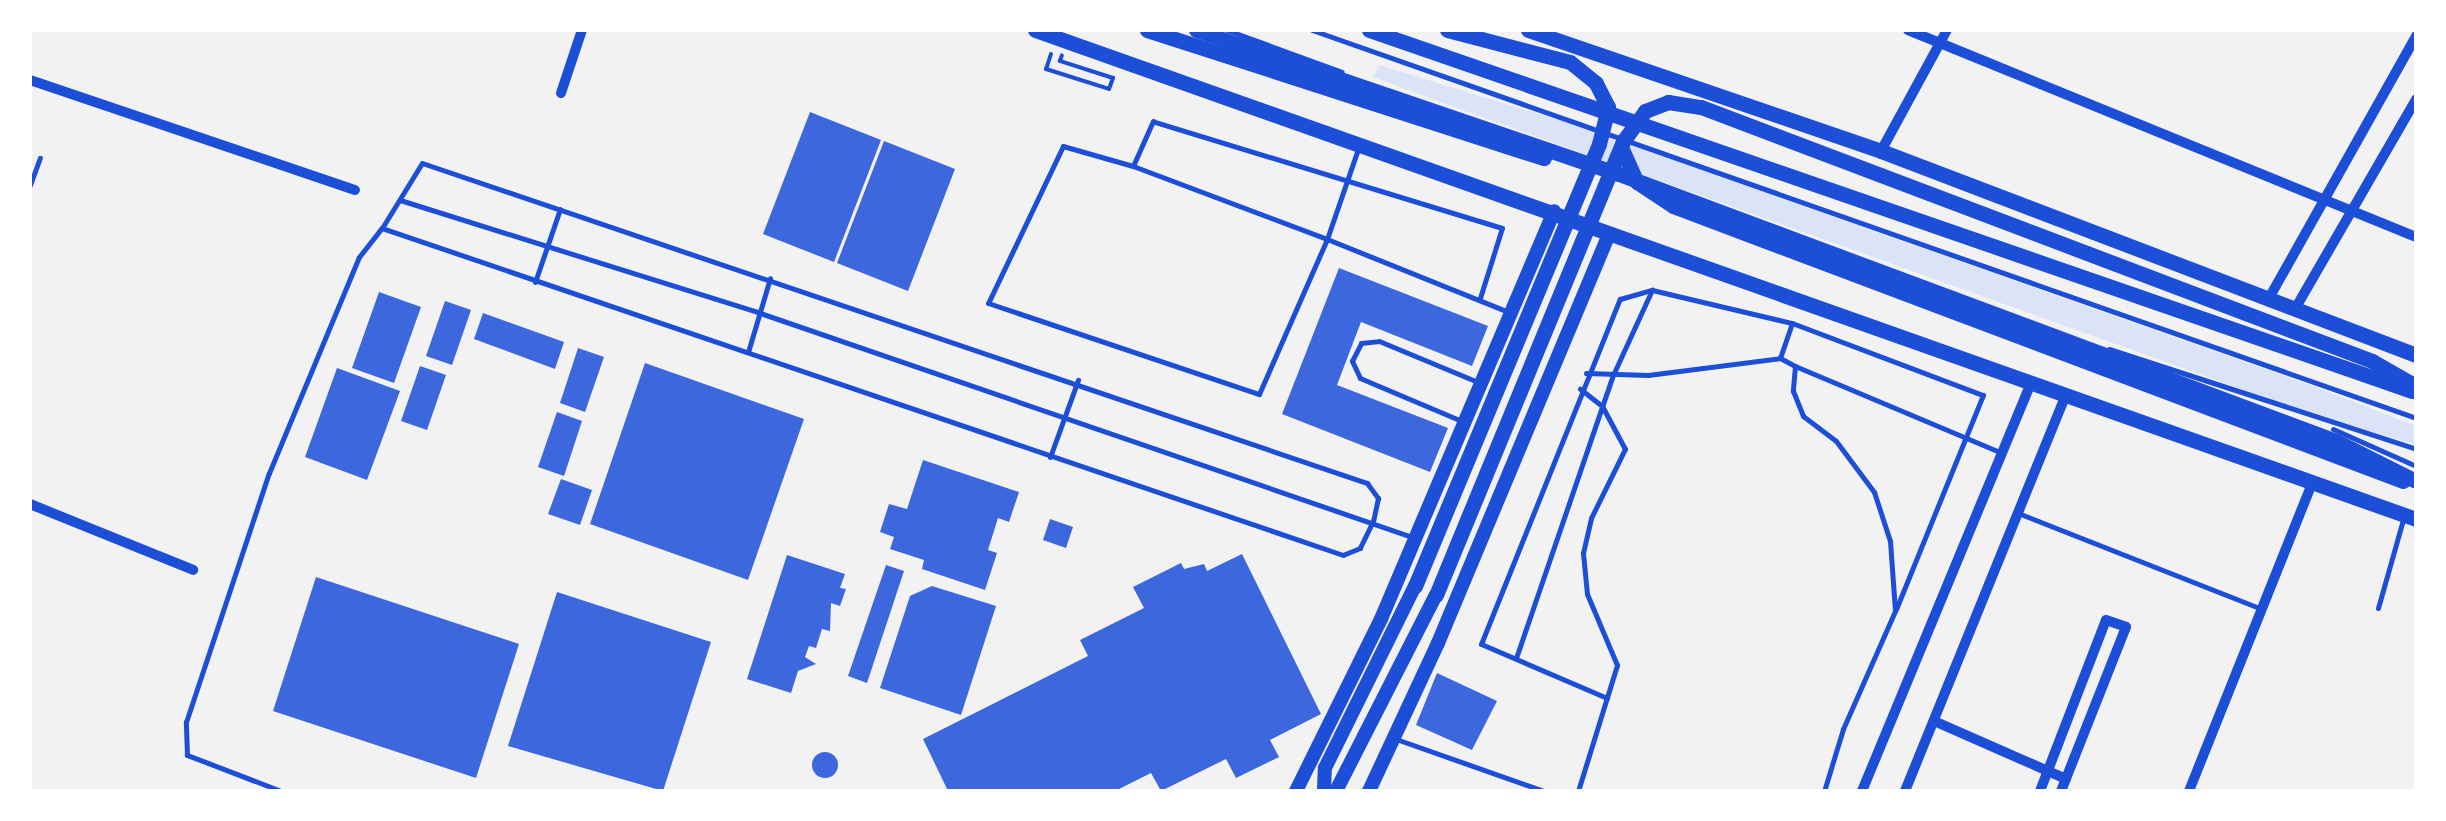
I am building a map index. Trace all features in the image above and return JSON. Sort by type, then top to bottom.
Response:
[{"type":"main road","points":[[1035,30],[2312,483],[2412,515]]},
{"type":"main road","points":[[1147,30],[1535,156],[1552,160],[1599,144]]},
{"type":"main road","points":[[1196,30],[1637,180],[2336,441],[2416,483]]},
{"type":"main road","points":[[1370,30],[2416,389]]},
{"type":"main road","points":[[1324,791],[1326,768],[1415,586],[1599,144],[1608,106],[1596,83],[1570,62],[1447,30]]},
{"type":"main road","points":[[1528,30],[1881,151],[2416,355]]},
{"type":"main road","points":[[1336,791],[1436,595],[1622,149],[1646,110],[1668,102],[1701,106],[2372,362],[2416,389]]},
{"type":"main road","points":[[1622,149],[1636,182],[1673,206],[2416,483]]},
{"type":"main road","points":[[1296,791],[1415,538],[1554,211]]},
{"type":"main road","points":[[1369,791],[1609,234]]},
{"type":"main road","points":[[1536,250],[1568,252],[1592,272]]},
{"type":"street","points":[[561,94],[582,30]]},
{"type":"street","points":[[1908,30],[2416,236]]},
{"type":"street","points":[[1881,151],[1947,30]]},
{"type":"street","points":[[2268,300],[2416,36]]},
{"type":"street","points":[[30,80],[355,190]]},
{"type":"street","points":[[2295,309],[2416,99]]},
{"type":"street","points":[[1862,791],[2031,382]]},
{"type":"street","points":[[1905,791],[2066,395]]},
{"type":"street","points":[[2190,791],[2312,483]]},
{"type":"street","points":[[30,504],[193,570]]},
{"type":"street","points":[[2040,791],[2106,620],[2126,627],[2061,791]]},
{"type":"street","points":[[2086,671],[2106,678]]},
{"type":"street","points":[[1934,720],[2066,779]]},
{"type":"lane","points":[[1227,30],[2308,418],[2416,449]]},
{"type":"lane","points":[[1312,30],[2416,417]]},
{"type":"lane","points":[[1133,166],[1152,120],[1348,176],[1502,228],[1480,298]]},
{"type":"lane","points":[[1360,144],[1327,239],[1259,394],[988,303],[1063,146],[1133,166],[1327,239],[1480,298],[1510,313]]},
{"type":"lane","points":[[30,184],[40,158]]},
{"type":"lane","points":[[281,791],[187,756],[186,722],[269,473],[359,257],[422,163],[1078,380],[1368,483],[1378,498],[1373,521],[1360,548],[1343,555],[382,228]]},
{"type":"lane","points":[[400,200],[760,312],[1415,538]]},
{"type":"lane","points":[[535,282],[560,209]]},
{"type":"lane","points":[[748,353],[770,278]]},
{"type":"lane","points":[[1516,658],[1613,374],[1652,290]]},
{"type":"lane","points":[[1607,698],[1481,644],[1586,373],[1620,299],[1652,290],[1792,323],[1982,395],[1843,728],[1824,791]]},
{"type":"lane","points":[[1780,358],[1792,323]]},
{"type":"lane","points":[[1464,422],[1360,378],[1352,361],[1361,343],[1379,341],[1480,383]]},
{"type":"lane","points":[[1586,373],[1613,374],[1780,358],[2002,452]]},
{"type":"lane","points":[[1795,366],[1793,391],[1803,416],[1836,442],[1874,492],[1890,541],[1895,611]]},
{"type":"lane","points":[[1050,456],[1078,380]]},
{"type":"lane","points":[[1578,791],[1618,666],[1587,594],[1583,553],[1592,518],[1625,449],[1602,406],[1580,388]]},
{"type":"lane","points":[[2308,418],[2416,466]]},
{"type":"lane","points":[[2018,513],[2262,609]]},
{"type":"lane","points":[[2378,608],[2412,515]]},
{"type":"lane","points":[[1394,738],[1544,791]]},
{"type":"path","points":[[1046,69],[1109,89],[1113,78],[1060,60],[1062,54]]},
{"type":"shaded area","points":[[1379,65],[1571,124],[2321,389],[2416,426],[2416,445],[2311,414],[1465,111],[1373,77]]},
{"type":"building","points":[[810,112],[881,140],[834,262],[763,234]]},
{"type":"building","points":[[884,141],[955,169],[908,291],[837,263]]},
{"type":"building","points":[[1339,268],[1488,326],[1472,366],[1361,322],[1337,385],[1448,428],[1430,472],[1282,414]]},
{"type":"building","points":[[379,292],[421,307],[394,383],[352,368]]},
{"type":"building","points":[[445,301],[471,310],[452,365],[426,356]]},
{"type":"building","points":[[483,313],[564,342],[555,369],[474,339]]},
{"type":"building","points":[[578,348],[604,357],[585,412],[560,403]]},
{"type":"building","points":[[645,363],[804,419],[748,580],[590,524]]},
{"type":"building","points":[[420,366],[446,375],[427,430],[401,421]]},
{"type":"building","points":[[337,368],[400,391],[367,480],[305,457]]},
{"type":"building","points":[[557,412],[582,421],[564,476],[538,467]]},
{"type":"building","points":[[923,460],[1019,492],[1009,522],[998,518],[988,550],[997,553],[985,590],[922,569],[924,560],[890,549],[894,537],[880,532],[889,504],[907,509]]},
{"type":"building","points":[[561,479],[592,490],[580,525],[548,514]]},
{"type":"building","points":[[1050,519],[1073,527],[1066,548],[1043,540]]},
{"type":"building","points":[[1242,554],[1321,714],[1270,740],[1279,757],[1236,778],[1226,759],[1161,791],[1151,773],[1115,791],[948,791],[923,739],[1088,656],[1080,640],[1144,608],[1133,587],[1181,563],[1184,569],[1204,564],[1207,571]]},
{"type":"building","points":[[787,555],[845,574],[840,588],[846,589],[840,606],[831,603],[830,631],[822,629],[816,648],[809,646],[805,657],[816,664],[798,671],[791,693],[747,679]]},
{"type":"building","points":[[886,565],[904,571],[867,683],[848,676]]},
{"type":"building","points":[[316,577],[519,644],[476,778],[273,711]]},
{"type":"building","points":[[932,586],[996,606],[961,715],[880,688],[910,596]]},
{"type":"building","points":[[557,592],[711,642],[663,791],[508,746]]},
{"type":"building","points":[[1437,673],[1497,701],[1472,750],[1416,725]]},
{"type":"building","points":[[825,752],[834,756],[838,765],[834,774],[825,778],[816,774],[812,765],[816,756]]}]
